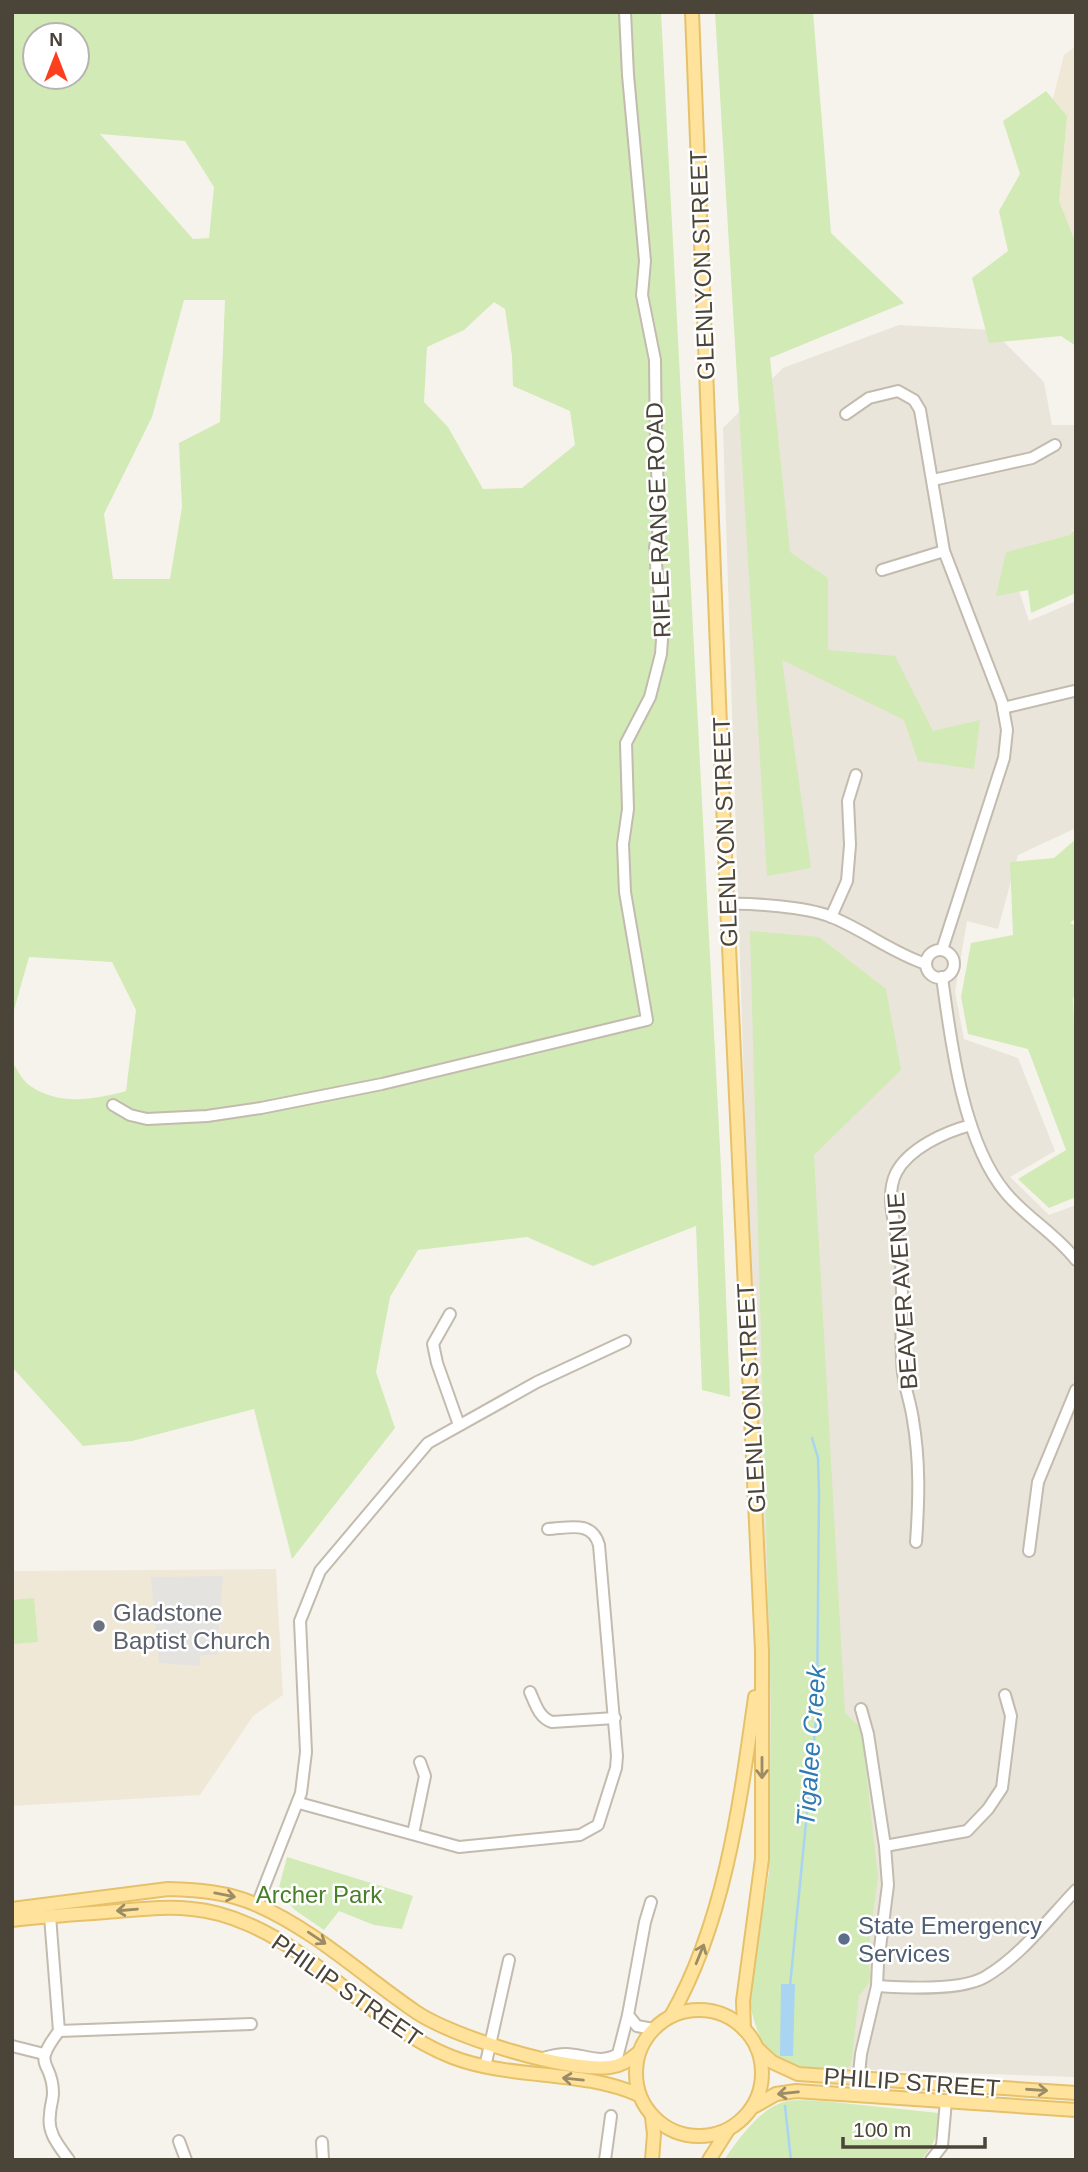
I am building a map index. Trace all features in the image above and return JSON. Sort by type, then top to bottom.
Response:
[{"type":"main road","name":"GLENLYON STREET","points":[[692,12],[727,904],[762,1651],[762,1859],[744,1994],[744,2029]]},
{"type":"main road","name":"GLENLYON STREET","points":[[671,2016],[687,1987],[705,1941],[738,1818],[762,1651]]},
{"type":"main road","name":"PHILIP STREET","points":[[12,1909],[168,1889],[218,1893],[257,1905],[311,1934],[417,2013],[449,2030],[543,2058],[597,2068],[613,2067],[629,2061],[638,2053]]},
{"type":"main road","points":[[257,1905],[259,1930]]},
{"type":"main road","name":"PHILIP STREET","points":[[12,1920],[160,1908],[195,1909],[224,1916],[259,1930],[299,1953],[356,1999],[412,2037],[441,2052],[485,2067],[603,2082],[639,2095]]},
{"type":"main road","points":[[652,2117],[669,2129],[688,2136],[709,2136],[728,2129],[746,2116],[762,2078],[757,2048],[744,2029],[729,2018],[710,2011],[690,2011],[671,2016],[653,2029],[638,2053],[635,2074],[639,2095],[652,2117],[652,2160]]},
{"type":"main road","name":"PHILIP STREET","points":[[757,2048],[772,2062],[798,2074],[1076,2093]]},
{"type":"main road","name":"PHILIP STREET","points":[[752,2107],[776,2094],[787,2092],[857,2094],[1076,2110]]},
{"type":"main road","points":[[709,2160],[728,2129]]},
{"type":"street","name":"RIFLE RANGE ROAD","points":[[113,1105],[130,1115],[147,1119],[206,1116],[261,1108],[382,1084],[647,1020],[625,892],[623,844],[628,796],[626,743],[650,697],[661,654],[664,611],[657,579],[655,547],[660,524],[655,360],[642,295],[645,261],[625,12]]},
{"type":"street","points":[[846,414],[869,398],[898,391],[914,400],[920,410],[944,551],[1003,708],[1007,730],[1004,758],[942,950]]},
{"type":"street","points":[[933,480],[1032,458],[1055,445]]},
{"type":"street","points":[[882,570],[944,551]]},
{"type":"street","points":[[1003,708],[1074,691]]},
{"type":"street","points":[[831,917],[847,881],[850,845],[848,801],[856,775]]},
{"type":"street","points":[[727,904],[818,912],[901,955],[926,964]]},
{"type":"street","points":[[942,950],[950,955],[954,964],[951,973],[942,977],[929,973],[926,964],[933,952],[942,950]]},
{"type":"street","points":[[942,977],[950,1031],[971,1125],[981,1156],[1006,1194],[1065,1247],[1076,1261]]},
{"type":"street","name":"BEAVER AVENUE","points":[[916,1542],[918,1458],[913,1417],[903,1374],[901,1263],[891,1209],[892,1191],[896,1174],[908,1157],[949,1131],[971,1125]]},
{"type":"street","points":[[450,1314],[433,1344],[459,1426]]},
{"type":"street","points":[[257,1905],[299,1802],[306,1752],[300,1621],[320,1571],[428,1443],[537,1382],[625,1341]]},
{"type":"street","points":[[1029,1551],[1038,1482],[1076,1390]]},
{"type":"street","points":[[299,1802],[459,1847],[580,1835],[598,1825],[616,1768],[617,1756],[597,1538],[592,1530],[585,1527],[548,1529]]},
{"type":"street","points":[[530,1692],[541,1714],[552,1723],[614,1718]]},
{"type":"street","points":[[885,1846],[967,1831],[988,1809],[1002,1788],[1011,1716],[1005,1695]]},
{"type":"street","points":[[857,2094],[861,2054],[877,1986],[888,1885],[885,1846],[862,1709]]},
{"type":"street","points":[[413,1834],[425,1776],[421,1762]]},
{"type":"street","points":[[877,1986],[960,1985],[984,1978],[1010,1959],[1076,1890]]},
{"type":"street","points":[[543,2058],[568,2053],[602,2060],[610,2059],[620,2050],[651,1902]]},
{"type":"street","points":[[50,1916],[59,2031],[44,2054],[53,2091],[50,2128],[53,2138],[69,2160]]},
{"type":"street","points":[[485,2067],[509,1960]]},
{"type":"street","points":[[628,2015],[637,2026],[653,2029]]},
{"type":"street","points":[[59,2031],[251,2024]]},
{"type":"street","points":[[12,2046],[44,2054]]},
{"type":"street","points":[[931,2160],[942,2146],[946,2101]]},
{"type":"street","points":[[605,2160],[611,2116]]},
{"type":"street","points":[[179,2140],[186,2160]]},
{"type":"street","points":[[322,2142],[323,2160]]},
{"type":"shaded area","points":[[1076,46],[1076,271],[1036,166],[1064,55]]},
{"type":"shaded area","points":[[899,325],[992,330],[1044,382],[1052,425],[1076,425],[1076,526],[1069,535],[1006,552],[1029,621],[1076,601],[1076,828],[1018,855],[998,929],[967,921],[955,992],[964,1039],[1018,1058],[1055,1151],[1010,1177],[1049,1215],[1076,1205],[1076,2077],[846,2069],[776,2057],[750,2007],[769,1873],[723,428],[783,368]]},
{"type":"shaded area","points":[[276,1569],[283,1695],[253,1716],[200,1795],[12,1806],[12,1571]]},
{"type":"shaded area","points":[[223,1576],[217,1655],[201,1655],[199,1666],[159,1663],[151,1577]]},
{"type":"green space","points":[[12,12],[661,12],[721,1168],[730,1397],[702,1390],[696,1226],[593,1266],[527,1237],[418,1250],[390,1297],[376,1372],[395,1428],[292,1559],[254,1409],[132,1441],[83,1446],[12,1367],[12,1062],[26,1083],[52,1096],[88,1099],[126,1091],[136,1010],[112,962],[29,957],[12,1017]],"holes":[[[100,134],[185,141],[214,187],[209,238],[193,239]],[[184,300],[225,300],[220,422],[179,443],[182,507],[170,579],[113,579],[104,514],[152,417]],[[494,302],[505,309],[512,356],[513,386],[570,411],[575,445],[522,488],[483,489],[448,427],[424,402],[427,347],[464,330]]]},
{"type":"green space","points":[[715,12],[813,12],[831,233],[904,303],[770,358],[790,552],[828,578],[828,650],[895,656],[933,731],[980,720],[974,769],[918,761],[904,720],[782,660],[811,868],[767,876]]},
{"type":"green space","points":[[1046,91],[1067,116],[1059,201],[1076,244],[1076,346],[1061,336],[989,343],[972,278],[1008,251],[999,211],[1020,174],[1003,121]]},
{"type":"green space","points":[[1076,528],[1076,593],[1031,613],[1028,590],[996,596],[1006,552],[1069,535]]},
{"type":"green space","points":[[1076,839],[1076,918],[1070,923],[1076,926],[1076,997],[1073,998],[1076,1197],[1049,1208],[1018,1179],[1066,1150],[1028,1049],[968,1034],[961,997],[971,943],[1013,935],[1010,862],[1054,858]]},
{"type":"green space","points":[[750,931],[819,937],[886,989],[901,1070],[814,1155],[845,1713],[858,1725],[862,1734],[878,1877],[867,1958],[872,1979],[859,1996],[852,2058],[846,2069],[803,2068],[780,2060],[759,2035],[749,1992],[769,1873],[771,1709]]},
{"type":"green space","points":[[34,1598],[38,1642],[12,1644],[12,1600]]},
{"type":"green space","name":"Archer Park","points":[[287,1857],[413,1896],[402,1929],[374,1925],[339,1911],[324,1930],[295,1910],[278,1891]]},
{"type":"green space","points":[[823,2101],[939,2113],[937,2132],[930,2149],[921,2160],[724,2160],[750,2126],[766,2111],[784,2102]]},
{"type":"water","points":[[781,1984],[795,1984],[793,2056],[780,2056]]},
{"type":"waterway","name":"Tigalee Creek","points":[[790,1986],[817,1710],[819,1491],[818,1458],[812,1438]]},
{"type":"waterway","name":"Tigalee Creek","points":[[785,2106],[791,2160]]},
{"type":"place","name":"Gladstone Baptist Church","points":[[99,1626]]},
{"type":"place","name":"State Emergency Services","points":[[844,1939]]}]
